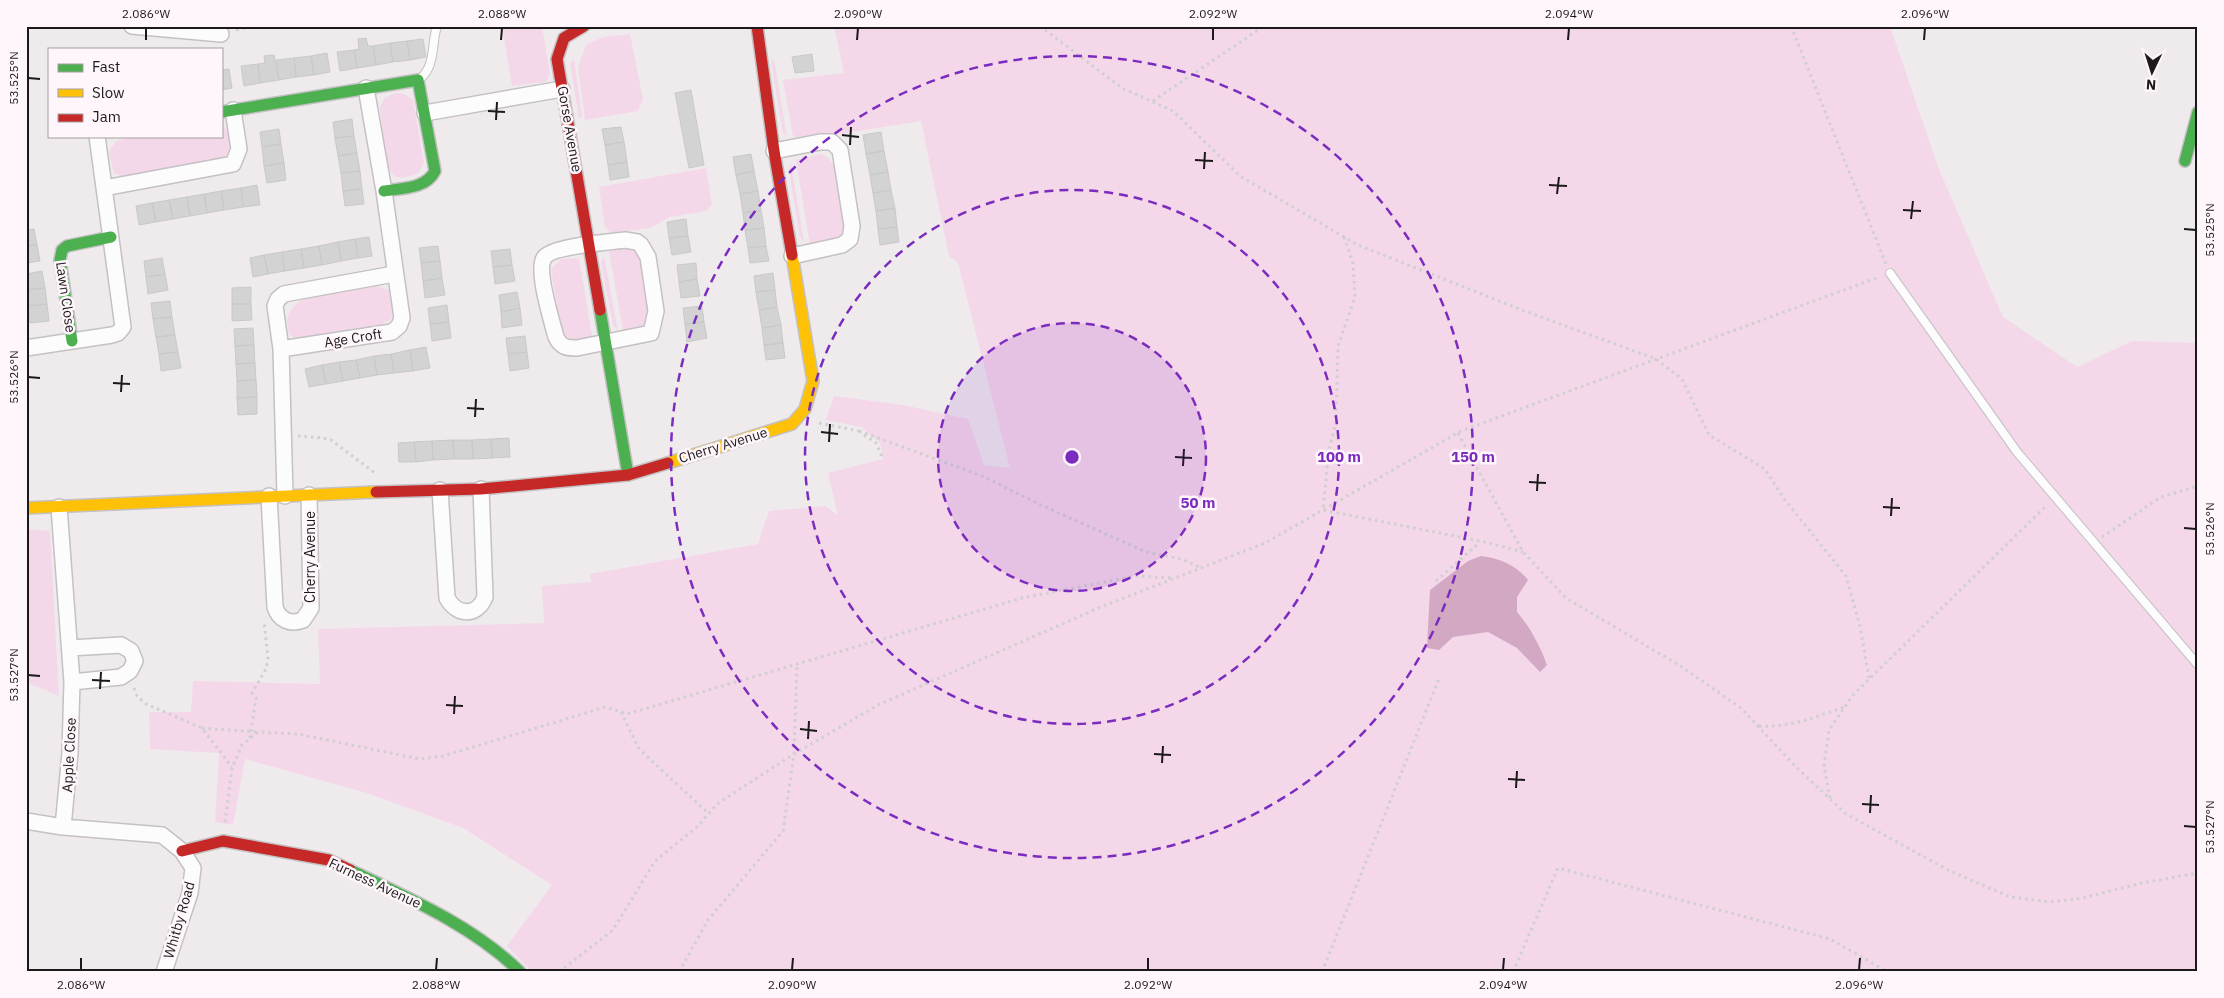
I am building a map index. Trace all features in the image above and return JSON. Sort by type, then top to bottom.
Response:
[{"type":"street","points":[[132,26],[221,34]]},
{"type":"street","name":"Gorse Avenue","points":[[584,26],[572,31],[561,41],[557,59],[607,342],[628,475]]},
{"type":"street","points":[[757,26],[774,151],[813,381],[805,409],[797,417]]},
{"type":"street","points":[[104,188],[233,164],[239,149],[227,111],[418,80],[435,171],[434,175],[430,180],[423,183],[384,191]]},
{"type":"street","name":"Age Croft","points":[[281,349],[392,332],[399,326],[402,318],[394,274],[384,191],[366,88]]},
{"type":"street","points":[[425,113],[562,89]]},
{"type":"street","points":[[2185,162],[2198,112]]},
{"type":"street","name":"Lawn Close","points":[[97,138],[111,237],[123,327],[118,333],[112,335],[72,341],[60,260],[61,253],[67,246],[111,237]]},
{"type":"street","points":[[774,151],[820,142],[832,142],[840,150],[852,226],[850,240],[842,245],[792,256]]},
{"type":"street","points":[[631,240],[642,246],[648,257],[656,311],[651,333],[577,348],[566,348],[560,344],[556,337],[541,264],[547,254],[590,245],[631,240]]},
{"type":"street","points":[[285,496],[281,349],[275,306],[278,299],[284,294],[394,274]]},
{"type":"street","points":[[26,348],[72,341]]},
{"type":"street","name":"Cherry Avenue","points":[[26,508],[269,496],[480,489],[628,475],[792,424],[797,417]]},
{"type":"street","points":[[440,490],[447,598],[456,609],[467,613],[477,609],[485,598],[480,489]]},
{"type":"street","name":"Cherry Avenue","points":[[275,607],[280,617],[292,622],[303,620],[311,608],[309,495]]},
{"type":"street","points":[[269,496],[275,607]]},
{"type":"street","name":"Apple Close","points":[[60,507],[72,682],[70,753],[63,827]]},
{"type":"street","points":[[70,648],[121,645],[131,651],[135,661],[128,673],[121,677],[72,682]]},
{"type":"street","points":[[26,820],[63,827],[162,835],[182,850]]},
{"type":"street","name":"Furness Avenue","points":[[182,850],[223,841],[330,860],[435,911],[507,959],[520,972]]},
{"type":"street","name":"Whitby Road","points":[[164,972],[190,893],[193,868],[182,850]]},
{"type":"lane","points":[[418,80],[426,74],[432,61],[438,26]]},
{"type":"lane","points":[[1890,273],[2017,452],[2198,665]]},
{"type":"path","points":[[1040,26],[1122,88],[1174,111],[1240,176],[1358,245],[1522,310],[1656,359],[1682,378],[1709,435],[1765,469],[1785,500],[1846,576],[1860,626],[1870,678]]},
{"type":"path","points":[[1152,102],[1264,26]]},
{"type":"path","points":[[559,972],[613,930],[655,861],[697,827],[717,804],[794,754],[880,704],[1102,607],[1265,543],[1458,433],[1890,273],[1791,26]]},
{"type":"path","points":[[1323,510],[1329,450],[1336,422],[1338,346],[1354,297],[1354,263],[1344,236]]},
{"type":"path","points":[[797,417],[859,431],[982,476],[1041,505],[1146,552],[1181,559],[1202,568]]},
{"type":"path","points":[[859,431],[876,443],[883,459]]},
{"type":"path","points":[[1458,433],[1523,552],[1566,598],[1682,667],[1741,708],[1846,814],[1948,870],[2010,897],[2050,902],[2083,898],[2142,882],[2198,873]]},
{"type":"path","points":[[284,436],[331,440],[373,469],[378,478]]},
{"type":"path","points":[[2094,542],[2161,497],[2198,486]]},
{"type":"path","points":[[1831,800],[1824,766],[1829,730],[1853,695],[2055,497]]},
{"type":"path","points":[[1323,510],[1481,541],[1523,552]]},
{"type":"path","points":[[1436,581],[1481,541]]},
{"type":"path","points":[[128,673],[136,696],[146,704],[202,728],[298,734],[420,759],[443,756],[606,707],[627,714],[1022,598],[1136,576],[1177,578]]},
{"type":"path","points":[[250,739],[256,698],[252,693],[266,669],[268,659],[263,622],[266,612],[275,607]]},
{"type":"path","points":[[679,972],[708,920],[783,831],[794,754],[797,664]]},
{"type":"path","points":[[1322,972],[1440,676]]},
{"type":"path","points":[[1758,726],[1774,727],[1804,721],[1845,706]]},
{"type":"path","points":[[621,712],[639,749],[709,814]]},
{"type":"path","points":[[202,728],[232,768]]},
{"type":"path","points":[[223,841],[232,768],[242,745],[258,732]]},
{"type":"path","points":[[1513,972],[1558,868],[1830,940],[1888,972]]},
{"type":"shaded area","points":[[502,26],[542,26],[550,74],[546,82],[512,86]]},
{"type":"shaded area","points":[[834,26],[1890,26],[1938,167],[2003,317],[2077,367],[2132,341],[2198,343],[2198,972],[532,972],[507,946],[552,885],[463,828],[367,793],[245,759],[233,825],[215,822],[219,753],[150,749],[149,712],[191,712],[193,681],[320,684],[318,629],[544,623],[542,586],[591,582],[590,574],[758,544],[769,511],[826,506],[838,516],[828,473],[883,459],[880,443],[861,427],[826,420],[834,396],[903,405],[968,419],[984,465],[1010,468],[958,263],[949,256],[921,121],[802,140],[793,136],[783,80],[844,73]]},
{"type":"shaded area","points":[[630,34],[643,99],[638,111],[585,120],[578,67],[586,45],[603,37]]},
{"type":"shaded area","points":[[574,59],[582,117],[579,118],[570,63]]},
{"type":"shaded area","points":[[774,59],[787,137],[783,133],[771,62]]},
{"type":"shaded area","points":[[394,93],[404,94],[413,99],[424,163],[418,173],[405,177],[398,177],[392,174],[389,169],[383,142],[380,107],[384,99]]},
{"type":"shaded area","points":[[222,124],[230,138],[230,146],[227,156],[214,162],[124,177],[114,173],[109,152],[116,141],[128,138],[222,138]]},
{"type":"shaded area","points":[[821,154],[827,157],[835,166],[845,229],[842,237],[810,245],[796,160]]},
{"type":"shaded area","points":[[791,164],[804,242],[800,237],[789,171]]},
{"type":"shaded area","points":[[706,168],[712,205],[706,211],[670,217],[650,228],[611,233],[605,227],[599,187]]},
{"type":"shaded area","points":[[621,247],[635,249],[641,255],[652,313],[648,325],[624,335],[609,252]]},
{"type":"shaded area","points":[[604,256],[618,331],[613,325],[601,263]]},
{"type":"shaded area","points":[[579,258],[592,336],[590,341],[572,341],[561,330],[551,269],[561,259]]},
{"type":"shaded area","points":[[378,286],[391,291],[394,313],[390,320],[373,328],[296,339],[290,335],[287,323],[288,317],[292,308],[301,301],[307,298]]},
{"type":"shaded area","points":[[26,529],[50,531],[59,696],[26,682]]},
{"type":"shaded area","points":[[1481,556],[1507,563],[1528,580],[1517,597],[1517,612],[1534,637],[1547,665],[1540,672],[1517,648],[1488,632],[1453,637],[1439,650],[1427,648],[1430,590],[1468,561]]},
{"type":"building","points":[[366,38],[368,46],[373,46],[376,65],[357,68],[354,50],[359,49],[358,39]]},
{"type":"building","points":[[423,39],[426,57],[410,60],[407,41]]},
{"type":"building","points":[[407,41],[410,60],[393,62],[390,43]]},
{"type":"building","points":[[390,43],[393,62],[376,65],[373,46]]},
{"type":"building","points":[[354,50],[357,68],[340,71],[337,52]]},
{"type":"building","points":[[327,53],[330,72],[314,75],[311,56]]},
{"type":"building","points":[[812,54],[814,71],[795,73],[792,57]]},
{"type":"building","points":[[274,55],[279,80],[260,83],[258,64],[265,63],[264,56]]},
{"type":"building","points":[[311,56],[314,75],[296,77],[294,58]]},
{"type":"building","points":[[294,58],[296,77],[279,80],[276,60]]},
{"type":"building","points":[[258,64],[260,83],[244,86],[241,66]]},
{"type":"building","points":[[229,69],[232,88],[222,90],[222,70]]},
{"type":"building","points":[[691,90],[704,165],[689,168],[675,93]]},
{"type":"building","points":[[352,119],[354,136],[335,138],[333,122]]},
{"type":"building","points":[[621,127],[624,142],[605,145],[602,129]]},
{"type":"building","points":[[279,129],[281,144],[262,147],[260,132]]},
{"type":"building","points":[[881,132],[884,151],[866,154],[863,135]]},
{"type":"building","points":[[354,136],[357,153],[338,156],[335,138]]},
{"type":"building","points":[[624,142],[627,162],[608,165],[605,145]]},
{"type":"building","points":[[281,144],[284,163],[264,166],[262,147]]},
{"type":"building","points":[[884,151],[888,172],[870,175],[866,154]]},
{"type":"building","points":[[357,153],[360,171],[341,173],[338,156]]},
{"type":"building","points":[[751,154],[754,171],[736,175],[733,157]]},
{"type":"building","points":[[627,162],[629,177],[610,180],[608,165]]},
{"type":"building","points":[[284,163],[286,180],[267,183],[264,166]]},
{"type":"building","points":[[360,171],[362,189],[343,191],[341,173]]},
{"type":"building","points":[[754,171],[758,191],[740,194],[736,175]]},
{"type":"building","points":[[888,172],[891,190],[873,193],[870,175]]},
{"type":"building","points":[[257,185],[260,205],[243,207],[241,188]]},
{"type":"building","points":[[241,188],[243,207],[224,210],[221,191]]},
{"type":"building","points":[[362,189],[364,204],[345,206],[343,191]]},
{"type":"building","points":[[891,190],[895,208],[876,211],[873,193]]},
{"type":"building","points":[[221,191],[224,210],[207,213],[204,194]]},
{"type":"building","points":[[758,191],[761,210],[743,213],[740,194]]},
{"type":"building","points":[[204,194],[207,213],[190,216],[187,197]]},
{"type":"building","points":[[187,197],[190,216],[173,219],[169,200]]},
{"type":"building","points":[[169,200],[173,219],[156,222],[152,203]]},
{"type":"building","points":[[152,203],[156,222],[139,225],[136,206]]},
{"type":"building","points":[[895,208],[897,227],[878,229],[876,211]]},
{"type":"building","points":[[761,210],[764,228],[745,230],[743,213]]},
{"type":"building","points":[[686,219],[688,236],[669,238],[667,222]]},
{"type":"building","points":[[897,227],[899,242],[880,245],[878,229]]},
{"type":"building","points":[[764,228],[766,246],[748,248],[745,230]]},
{"type":"building","points":[[34,229],[37,245],[26,246],[26,230]]},
{"type":"building","points":[[688,236],[691,252],[672,255],[669,238]]},
{"type":"building","points":[[369,237],[372,256],[358,258],[355,239]]},
{"type":"building","points":[[355,239],[358,258],[341,261],[338,242]]},
{"type":"building","points":[[338,242],[341,261],[322,265],[319,246]]},
{"type":"building","points":[[37,245],[40,261],[26,263],[26,246]]},
{"type":"building","points":[[319,246],[322,265],[304,268],[301,249]]},
{"type":"building","points":[[438,246],[440,261],[421,263],[419,248]]},
{"type":"building","points":[[766,246],[769,261],[750,263],[748,248]]},
{"type":"building","points":[[301,249],[304,268],[285,271],[282,252]]},
{"type":"building","points":[[510,249],[512,265],[493,267],[491,251]]},
{"type":"building","points":[[282,252],[285,271],[268,274],[264,255]]},
{"type":"building","points":[[264,255],[268,274],[253,277],[250,258]]},
{"type":"building","points":[[162,258],[165,274],[146,277],[144,261]]},
{"type":"building","points":[[440,261],[442,278],[423,281],[421,263]]},
{"type":"building","points":[[696,263],[697,279],[679,282],[677,265]]},
{"type":"building","points":[[512,265],[515,281],[495,284],[493,267]]},
{"type":"building","points":[[42,271],[45,288],[26,290],[26,274]]},
{"type":"building","points":[[773,273],[775,290],[756,292],[754,276]]},
{"type":"building","points":[[165,274],[168,290],[148,294],[146,277]]},
{"type":"building","points":[[442,278],[445,295],[425,298],[423,281]]},
{"type":"building","points":[[697,279],[700,296],[681,298],[679,282]]},
{"type":"building","points":[[251,287],[251,304],[232,304],[232,288]]},
{"type":"building","points":[[45,288],[47,304],[28,306],[26,290]]},
{"type":"building","points":[[775,290],[777,307],[759,310],[756,292]]},
{"type":"building","points":[[517,292],[520,308],[501,312],[499,295]]},
{"type":"building","points":[[170,301],[172,317],[153,319],[151,303]]},
{"type":"building","points":[[47,304],[49,321],[30,323],[28,306]]},
{"type":"building","points":[[232,304],[251,304],[252,320],[232,321]]},
{"type":"building","points":[[447,305],[449,322],[430,324],[428,308]]},
{"type":"building","points":[[702,306],[704,322],[685,324],[683,308]]},
{"type":"building","points":[[777,307],[781,325],[762,328],[759,310]]},
{"type":"building","points":[[520,308],[522,325],[502,328],[501,312]]},
{"type":"building","points":[[172,317],[175,335],[156,337],[153,319]]},
{"type":"building","points":[[449,322],[451,338],[432,341],[430,324]]},
{"type":"building","points":[[704,322],[707,338],[687,342],[685,324]]},
{"type":"building","points":[[781,325],[783,343],[764,345],[762,328]]},
{"type":"building","points":[[253,328],[254,345],[235,346],[234,329]]},
{"type":"building","points":[[175,335],[178,352],[159,354],[156,337]]},
{"type":"building","points":[[525,336],[527,352],[508,354],[506,338]]},
{"type":"building","points":[[783,343],[785,358],[766,360],[764,345]]},
{"type":"building","points":[[254,345],[255,363],[236,364],[235,346]]},
{"type":"building","points":[[426,347],[430,368],[413,371],[410,350]]},
{"type":"building","points":[[410,350],[413,371],[394,373],[391,354]]},
{"type":"building","points":[[178,352],[181,368],[161,371],[159,354]]},
{"type":"building","points":[[527,352],[529,368],[510,371],[508,354]]},
{"type":"building","points":[[391,354],[394,373],[377,375],[374,356]]},
{"type":"building","points":[[374,356],[377,375],[360,378],[356,360]]},
{"type":"building","points":[[356,360],[360,378],[343,381],[339,362]]},
{"type":"building","points":[[339,362],[343,381],[326,384],[322,365]]},
{"type":"building","points":[[255,363],[256,380],[237,381],[236,364]]},
{"type":"building","points":[[322,365],[326,384],[309,387],[305,369]]},
{"type":"building","points":[[256,380],[257,397],[237,398],[237,381]]},
{"type":"building","points":[[257,397],[257,414],[238,415],[237,398]]},
{"type":"building","points":[[509,438],[510,457],[492,458],[491,439]]},
{"type":"building","points":[[491,439],[492,458],[473,459],[472,440]]},
{"type":"building","points":[[453,440],[454,459],[433,460],[432,441]]},
{"type":"building","points":[[453,440],[472,440],[473,459],[454,459]]},
{"type":"building","points":[[432,441],[433,460],[416,462],[414,442]]},
{"type":"building","points":[[414,442],[416,462],[399,462],[398,443]]},
{"type":"traffic: fast","points":[[222,112],[418,80],[435,171],[426,181],[413,187],[384,191]]},
{"type":"traffic: fast","points":[[2185,161],[2198,112]]},
{"type":"traffic: fast","points":[[72,341],[60,260],[62,250],[67,246],[111,237]]},
{"type":"traffic: fast","points":[[600,310],[628,475]]},
{"type":"traffic: fast","points":[[350,870],[440,914],[482,941],[520,972]]},
{"type":"traffic: slow","points":[[668,463],[792,424],[805,409],[813,381],[792,255]]},
{"type":"traffic: slow","points":[[26,508],[376,492]]},
{"type":"traffic: jam","points":[[584,26],[564,38],[557,59],[600,310]]},
{"type":"traffic: jam","points":[[757,26],[774,151],[792,255]]},
{"type":"traffic: jam","points":[[376,492],[481,489],[628,475],[668,463]]},
{"type":"traffic: jam","points":[[182,851],[223,841],[329,860],[350,870]]}]
